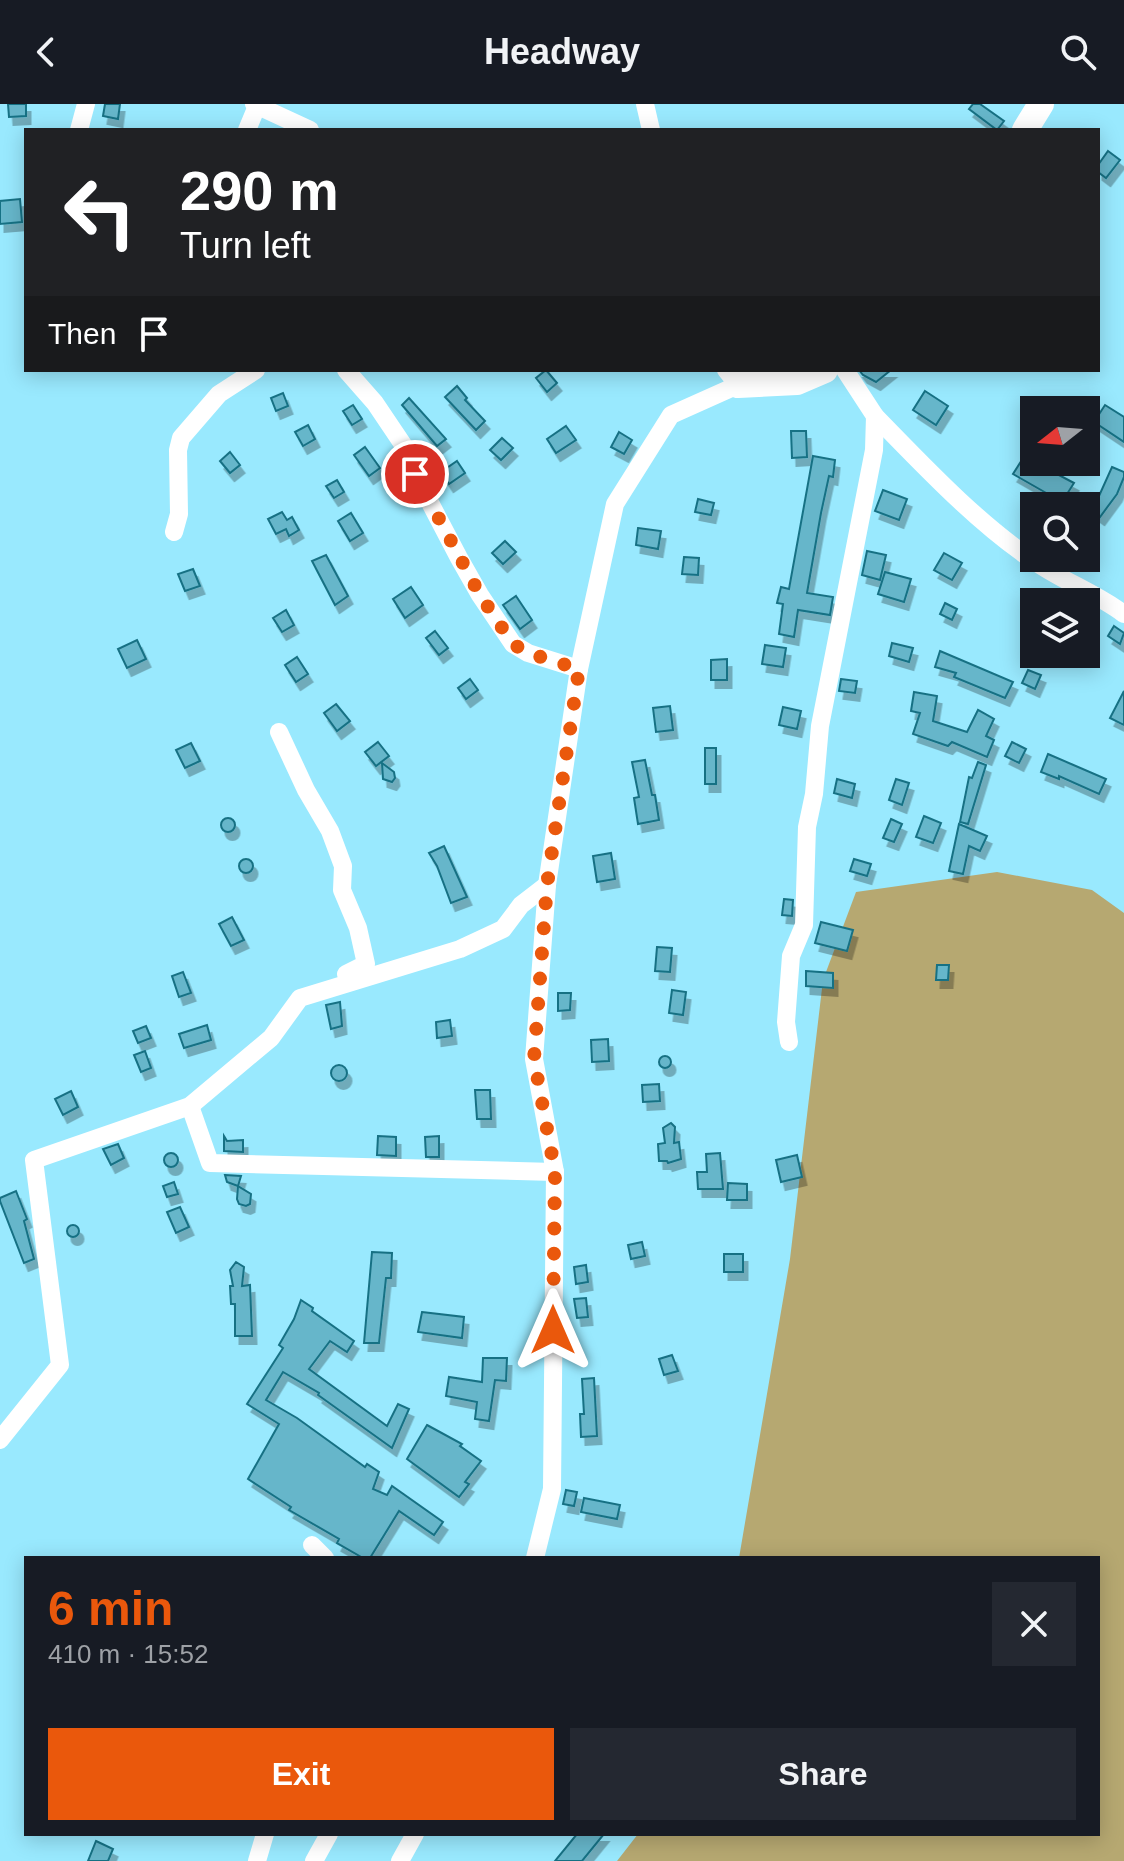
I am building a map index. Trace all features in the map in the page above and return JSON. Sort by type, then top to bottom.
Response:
[{"type":"main road","points":[[1026,128],[1041,104]]},
{"type":"main road","points":[[732,378],[797,382],[820,372]]},
{"type":"street","points":[[80,128],[86,104]]},
{"type":"street","points":[[645,104],[651,128]]},
{"type":"street","points":[[248,128],[256,105],[306,128]]},
{"type":"street","points":[[174,532],[179,514],[178,450],[181,438],[219,394],[253,372]]},
{"type":"street","points":[[348,372],[375,403],[410,455],[415,474],[463,565],[513,644],[528,653],[579,669]]},
{"type":"street","points":[[846,372],[875,416],[950,492],[1034,562],[1124,614]]},
{"type":"street","points":[[535,1556],[552,1489],[555,1172],[534,1059],[547,885],[579,669],[615,504],[671,415],[732,378]]},
{"type":"street","points":[[789,1042],[786,1022],[791,956],[804,925],[807,827],[814,794],[820,726],[861,524],[874,450],[875,416]]},
{"type":"street","points":[[0,1440],[60,1365],[34,1160],[190,1106],[271,1038],[300,998],[366,964],[358,928],[342,890],[343,866],[330,831],[306,790],[279,732]]},
{"type":"street","points":[[300,998],[460,949],[503,929],[521,905],[547,885]]},
{"type":"street","points":[[190,1106],[210,1163],[555,1172]]},
{"type":"street","points":[[257,1861],[264,1836]]},
{"type":"street","points":[[314,1861],[328,1836]]},
{"type":"street","points":[[400,1861],[414,1836]]},
{"type":"shaded area","points":[[997,872],[1092,890],[1124,913],[1124,1861],[617,1861],[636,1836],[1100,1836],[1100,1556],[739,1556],[790,1259],[823,980],[856,892]]},
{"type":"building","points":[[8,104],[26,104],[26,116],[9,117]]},
{"type":"building","points":[[105,104],[120,104],[118,119],[103,116]]},
{"type":"building","points":[[973,104],[980,104],[1004,121],[999,128],[994,128],[969,109]]},
{"type":"building","points":[[1108,151],[1120,160],[1106,178],[1100,174],[1100,162]]},
{"type":"building","points":[[20,199],[22,222],[0,224],[0,201]]},
{"type":"building","points":[[548,372],[557,383],[547,392],[536,378]]},
{"type":"building","points":[[861,372],[888,372],[876,382]]},
{"type":"building","points":[[457,386],[467,398],[465,400],[485,421],[476,430],[445,397]]},
{"type":"building","points":[[925,391],[948,406],[936,425],[913,410]]},
{"type":"building","points":[[283,393],[288,406],[276,411],[271,398]]},
{"type":"building","points":[[409,398],[446,439],[437,446],[402,405]]},
{"type":"building","points":[[353,405],[362,419],[352,425],[343,411]]},
{"type":"building","points":[[1105,405],[1124,417],[1124,442],[1100,426],[1100,413]]},
{"type":"building","points":[[308,425],[315,439],[303,446],[295,432]]},
{"type":"building","points":[[566,426],[576,440],[556,453],[547,439]]},
{"type":"building","points":[[791,431],[806,431],[807,457],[792,458]]},
{"type":"building","points":[[619,432],[632,440],[624,454],[611,447]]},
{"type":"building","points":[[502,438],[513,448],[501,460],[490,450]]},
{"type":"building","points":[[365,447],[380,468],[369,476],[354,455]]},
{"type":"building","points":[[230,452],[240,465],[230,473],[220,461]]},
{"type":"building","points":[[813,456],[835,460],[833,477],[829,476],[821,513],[807,593],[833,597],[830,615],[798,610],[794,637],[779,634],[783,604],[777,603],[781,587],[789,589]]},
{"type":"building","points":[[457,461],[465,473],[449,484],[441,472]]},
{"type":"building","points":[[1020,463],[1020,476],[1061,476],[1074,483],[1068,492],[1044,492],[1013,474]]},
{"type":"building","points":[[1112,467],[1124,472],[1117,494],[1100,517],[1100,494]]},
{"type":"building","points":[[337,480],[344,492],[334,498],[326,486]]},
{"type":"building","points":[[883,490],[907,499],[899,520],[875,511]]},
{"type":"building","points":[[698,499],[714,503],[711,515],[695,512]]},
{"type":"building","points":[[282,512],[287,520],[292,517],[299,530],[289,536],[286,529],[276,534],[268,519]]},
{"type":"building","points":[[351,513],[363,533],[350,541],[338,521]]},
{"type":"building","points":[[638,528],[661,531],[658,549],[636,545]]},
{"type":"building","points":[[505,541],[516,552],[503,564],[492,553]]},
{"type":"building","points":[[867,551],[886,555],[880,580],[862,575]]},
{"type":"building","points":[[944,553],[962,563],[952,580],[934,570]]},
{"type":"building","points":[[326,555],[348,596],[335,605],[312,561]]},
{"type":"building","points":[[684,557],[699,558],[698,575],[682,574]]},
{"type":"building","points":[[193,569],[200,586],[185,591],[178,574]]},
{"type":"building","points":[[885,572],[911,579],[904,602],[878,594]]},
{"type":"building","points":[[411,587],[423,605],[405,618],[393,599]]},
{"type":"building","points":[[516,596],[532,620],[520,629],[503,605]]},
{"type":"building","points":[[945,603],[957,609],[952,620],[940,614]]},
{"type":"building","points":[[286,610],[294,625],[282,632],[273,618]]},
{"type":"building","points":[[1114,626],[1124,633],[1120,644],[1108,636]]},
{"type":"building","points":[[435,631],[448,648],[439,655],[426,638]]},
{"type":"building","points":[[137,640],[146,659],[127,668],[118,649]]},
{"type":"building","points":[[892,643],[913,648],[909,662],[889,656]]},
{"type":"building","points":[[765,645],[786,648],[783,667],[762,664]]},
{"type":"building","points":[[940,651],[1013,682],[1005,698],[954,677],[956,673],[935,667]]},
{"type":"building","points":[[297,657],[308,674],[296,682],[285,665]]},
{"type":"building","points":[[727,659],[727,680],[711,680],[711,660]]},
{"type":"building","points":[[1028,670],[1041,675],[1035,689],[1022,683]]},
{"type":"building","points":[[470,679],[478,690],[466,699],[458,688]]},
{"type":"building","points":[[841,679],[857,681],[855,693],[839,691]]},
{"type":"building","points":[[1124,691],[1124,725],[1110,718]]},
{"type":"building","points":[[914,692],[937,696],[933,721],[967,732],[978,710],[994,719],[986,736],[994,740],[987,757],[952,742],[948,746],[913,734],[920,713],[911,711]]},
{"type":"building","points":[[336,704],[350,721],[337,731],[324,713]]},
{"type":"building","points":[[670,706],[673,730],[656,732],[653,708]]},
{"type":"building","points":[[783,707],[801,711],[797,729],[779,725]]},
{"type":"building","points":[[378,742],[389,756],[376,766],[365,752]]},
{"type":"building","points":[[1012,742],[1026,749],[1019,763],[1005,756]]},
{"type":"building","points":[[191,743],[200,761],[185,768],[176,750]]},
{"type":"building","points":[[705,748],[716,748],[716,784],[705,784]]},
{"type":"building","points":[[1048,754],[1106,779],[1099,794],[1059,776],[1059,779],[1041,772]]},
{"type":"building","points":[[645,760],[659,820],[638,824],[634,798],[639,797],[632,762]]},
{"type":"building","points":[[978,762],[986,765],[968,824],[960,822],[969,777],[972,778]]},
{"type":"building","points":[[382,763],[394,772],[392,782],[383,779]]},
{"type":"building","points":[[837,779],[855,784],[852,798],[834,793]]},
{"type":"building","points":[[896,779],[909,783],[902,805],[889,800]]},
{"type":"building","points":[[924,816],[941,823],[933,843],[916,837]]},
{"type":"building","points":[[228,818],[235,825],[228,832],[221,825]]},
{"type":"building","points":[[891,819],[902,824],[894,842],[883,838]]},
{"type":"building","points":[[959,824],[987,836],[980,851],[969,846],[963,874],[949,871]]},
{"type":"building","points":[[444,846],[467,897],[451,903],[429,853]]},
{"type":"building","points":[[611,853],[615,879],[597,882],[593,856]]},
{"type":"building","points":[[246,859],[253,866],[246,873],[239,866]]},
{"type":"building","points":[[854,859],[871,864],[867,876],[850,871]]},
{"type":"building","points":[[784,899],[793,900],[792,916],[782,915]]},
{"type":"building","points":[[232,917],[244,940],[231,946],[219,924]]},
{"type":"building","points":[[821,922],[853,930],[847,951],[815,943]]},
{"type":"building","points":[[657,947],[672,948],[670,972],[655,971]]},
{"type":"building","points":[[937,965],[949,965],[948,980],[936,980]]},
{"type":"building","points":[[806,971],[833,973],[833,988],[806,986]]},
{"type":"building","points":[[183,972],[191,993],[179,997],[172,976]]},
{"type":"building","points":[[672,990],[686,992],[683,1015],[669,1013]]},
{"type":"building","points":[[558,993],[571,993],[570,1010],[558,1011]]},
{"type":"building","points":[[340,1002],[342,1026],[331,1029],[326,1005]]},
{"type":"building","points":[[450,1020],[452,1036],[437,1038],[436,1022]]},
{"type":"building","points":[[207,1025],[211,1040],[184,1048],[179,1034]]},
{"type":"building","points":[[146,1026],[151,1038],[138,1043],[133,1031]]},
{"type":"building","points":[[608,1039],[609,1061],[592,1062],[591,1040]]},
{"type":"building","points":[[145,1051],[151,1068],[141,1072],[134,1055]]},
{"type":"building","points":[[665,1056],[671,1062],[665,1068],[659,1062]]},
{"type":"building","points":[[339,1065],[347,1073],[339,1081],[331,1073]]},
{"type":"building","points":[[659,1084],[660,1101],[643,1102],[642,1085]]},
{"type":"building","points":[[475,1090],[490,1090],[491,1119],[477,1119]]},
{"type":"building","points":[[71,1091],[78,1107],[63,1115],[55,1099]]},
{"type":"building","points":[[671,1123],[675,1127],[674,1143],[679,1142],[681,1159],[668,1163],[659,1161],[658,1144],[665,1143],[663,1128]]},
{"type":"building","points":[[224,1136],[227,1141],[243,1140],[243,1152],[224,1151]]},
{"type":"building","points":[[378,1136],[396,1137],[396,1156],[377,1155]]},
{"type":"building","points":[[439,1136],[439,1157],[426,1157],[425,1137]]},
{"type":"building","points":[[118,1144],[124,1158],[111,1165],[103,1149]]},
{"type":"building","points":[[171,1153],[178,1160],[171,1167],[164,1160]]},
{"type":"building","points":[[720,1153],[723,1189],[698,1189],[697,1172],[707,1172],[706,1154]]},
{"type":"building","points":[[797,1155],[802,1177],[781,1182],[776,1160]]},
{"type":"building","points":[[225,1175],[241,1176],[238,1186],[227,1182]]},
{"type":"building","points":[[174,1182],[178,1194],[167,1197],[163,1186]]},
{"type":"building","points":[[728,1183],[747,1184],[747,1200],[727,1200]]},
{"type":"building","points":[[238,1186],[251,1194],[250,1204],[239,1204]]},
{"type":"building","points":[[16,1191],[27,1219],[24,1221],[34,1259],[24,1263],[0,1201],[0,1198]]},
{"type":"building","points":[[180,1207],[189,1227],[176,1233],[167,1212]]},
{"type":"building","points":[[68,1226],[78,1226],[78,1236],[68,1236]]},
{"type":"building","points":[[642,1242],[645,1256],[631,1259],[628,1245]]},
{"type":"building","points":[[372,1252],[392,1253],[391,1278],[386,1278],[379,1343],[364,1343]]},
{"type":"building","points":[[724,1254],[743,1254],[743,1272],[724,1272]]},
{"type":"building","points":[[236,1262],[244,1267],[242,1286],[250,1285],[252,1336],[235,1336],[235,1304],[231,1304],[230,1286],[233,1286],[230,1270]]},
{"type":"building","points":[[586,1265],[588,1282],[576,1284],[574,1267]]},
{"type":"building","points":[[586,1298],[588,1317],[577,1318],[574,1299]]},
{"type":"building","points":[[301,1300],[354,1341],[347,1352],[330,1341],[309,1369],[387,1426],[398,1404],[409,1409],[392,1448],[319,1393],[283,1372],[266,1400],[297,1418],[365,1467],[367,1464],[379,1472],[373,1489],[387,1495],[392,1486],[443,1522],[434,1535],[399,1511],[371,1556],[360,1556],[248,1479],[279,1424],[247,1404],[283,1348],[279,1345]]},
{"type":"building","points":[[422,1312],[464,1317],[462,1338],[418,1332]]},
{"type":"building","points":[[672,1355],[678,1371],[664,1375],[659,1359]]},
{"type":"building","points":[[483,1358],[507,1358],[506,1381],[495,1380],[489,1421],[475,1419],[477,1402],[446,1396],[449,1377],[482,1382]]},
{"type":"building","points":[[594,1378],[597,1436],[581,1437],[580,1414],[584,1414],[582,1379]]},
{"type":"building","points":[[427,1425],[462,1444],[460,1446],[481,1461],[465,1482],[469,1484],[459,1497],[407,1459]]},
{"type":"building","points":[[566,1490],[577,1492],[574,1506],[563,1504]]},
{"type":"building","points":[[584,1498],[620,1505],[617,1519],[581,1512]]},
{"type":"building","points":[[575,1836],[602,1836],[582,1861],[555,1861]]},
{"type":"building","points":[[96,1841],[113,1849],[108,1861],[88,1861]]},
{"type":"route","points":[[415,474],[480,595],[513,644],[528,653],[579,669],[547,885],[534,1059],[555,1172],[553,1330]]}]
